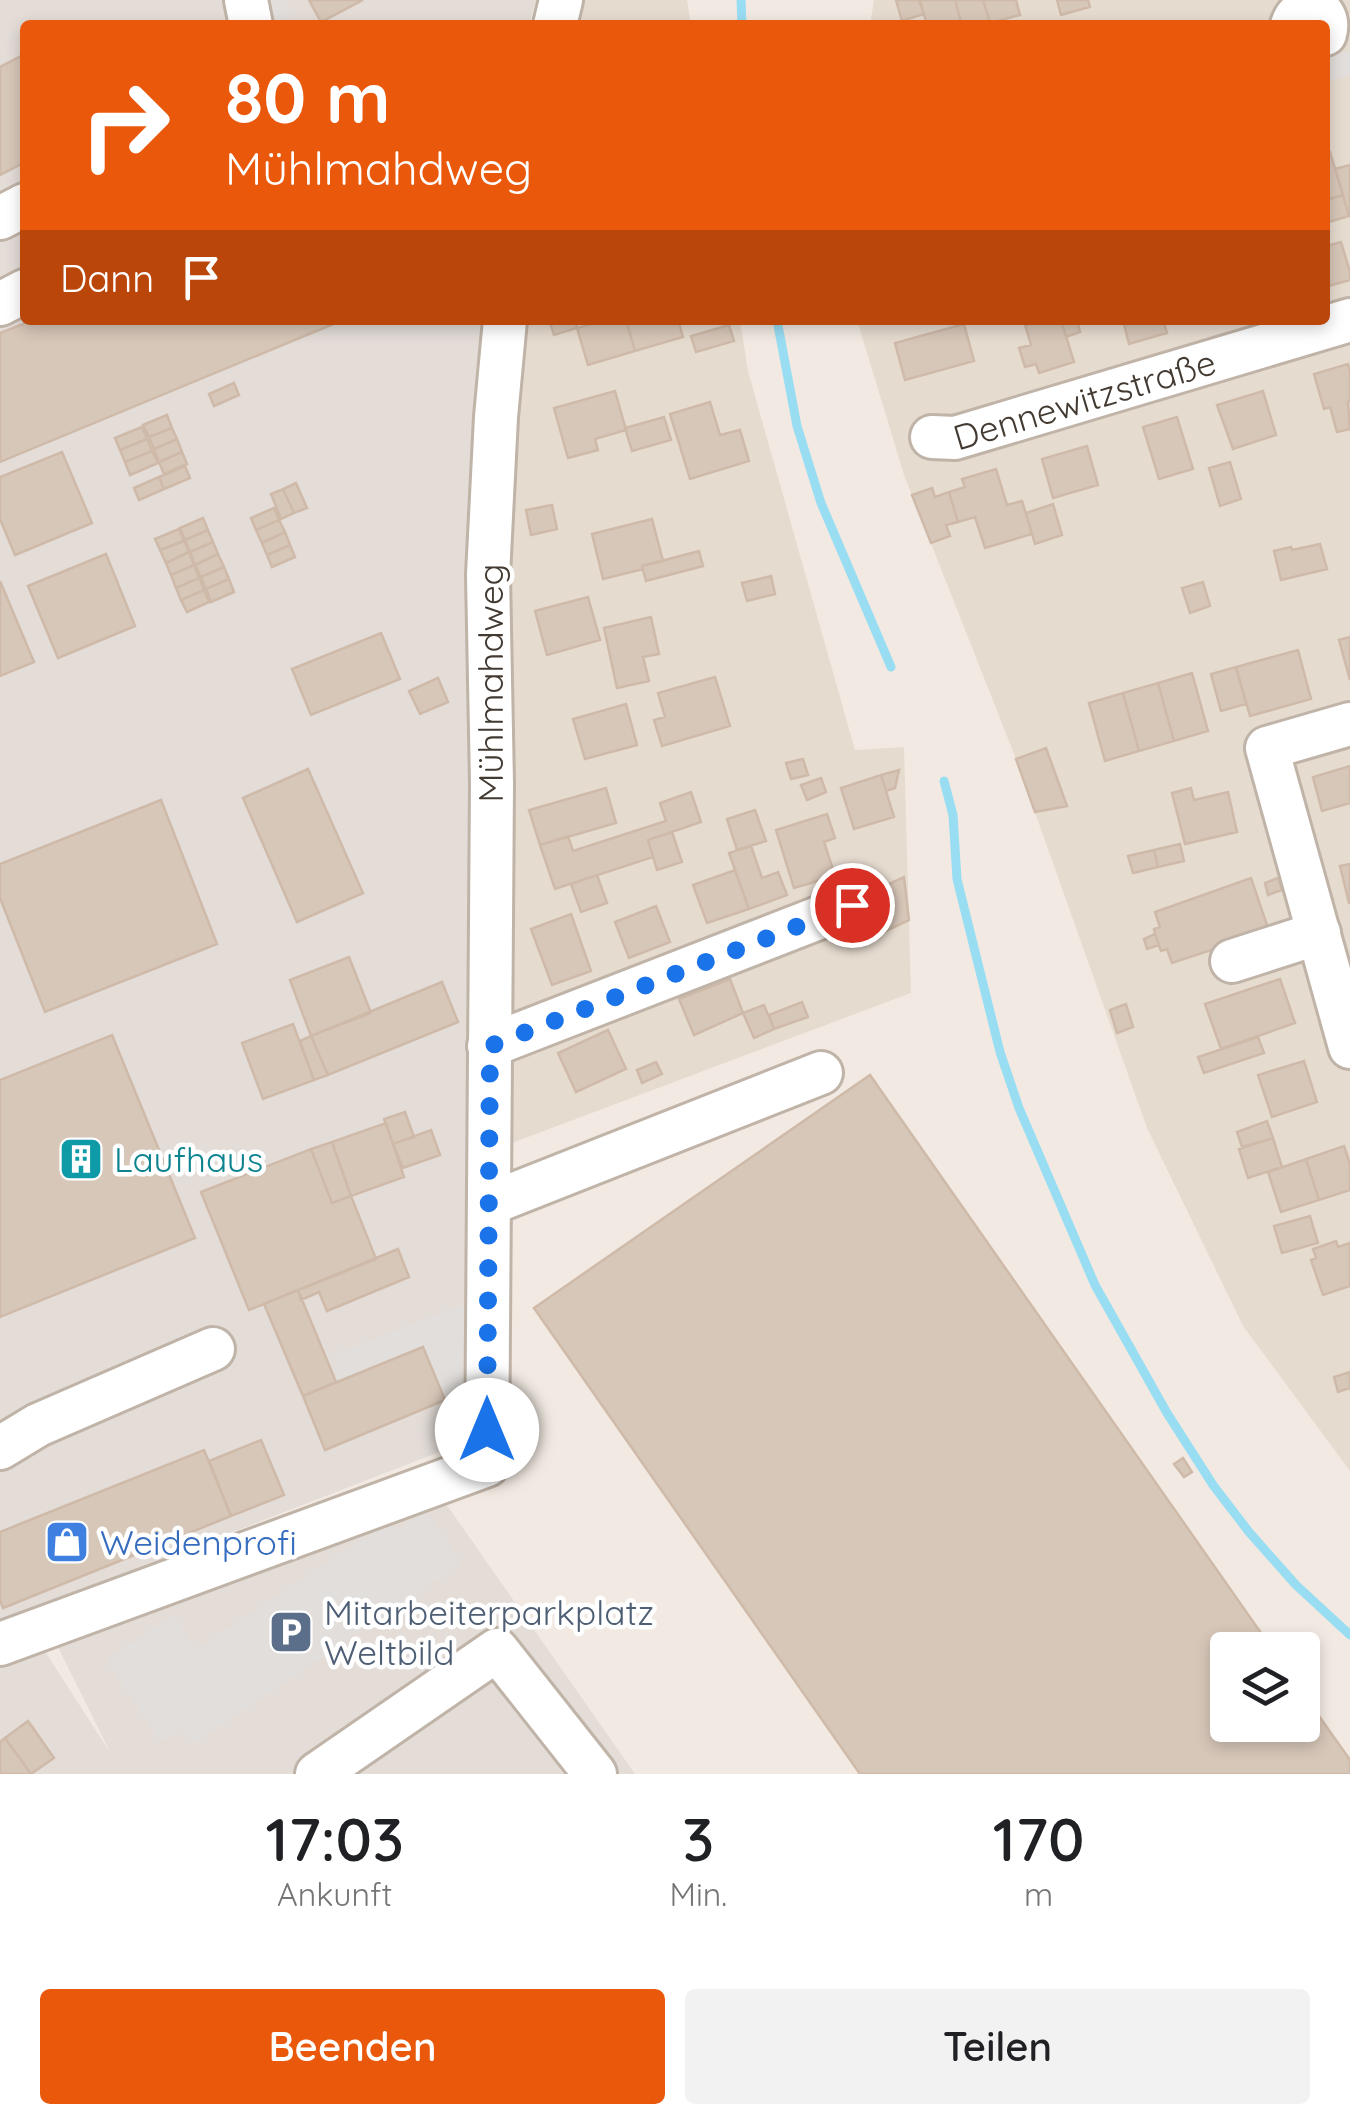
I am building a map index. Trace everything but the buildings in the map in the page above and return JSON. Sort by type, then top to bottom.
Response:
[{"type":"street","name":"Dennewitzstraße","points":[[932,438],[955,438],[1350,320]]},
{"type":"street","name":"Mühlmahdweg","points":[[0,1644],[487,1465],[492,784],[488,575],[505,325]]},
{"type":"street","points":[[1350,724],[1267,748],[1350,1047]]},
{"type":"street","points":[[490,1046],[852,905]]},
{"type":"street","points":[[1232,961],[1318,933]]},
{"type":"street","points":[[488,1204],[821,1073]]},
{"type":"street","points":[[0,1448],[38,1424],[214,1349]]},
{"type":"street","points":[[317,1774],[497,1650],[594,1774]]},
{"type":"shaded area","points":[[0,0],[536,0],[530,20],[20,20],[20,325],[489,325],[473,1439],[21,1614],[111,1754],[54,1639],[437,1496],[635,1774],[0,1774]]},
{"type":"shaded area","points":[[265,0],[286,0],[291,20],[270,20]]},
{"type":"shaded area","points":[[580,0],[687,0],[690,20],[575,20]]},
{"type":"shaded area","points":[[874,0],[1350,0],[1350,1471],[1243,1326],[1147,1128],[1016,759],[904,475],[859,325],[1330,325],[1330,20],[871,20]]},
{"type":"shaded area","points":[[1350,50],[1350,75],[1330,81],[1330,56]]},
{"type":"shaded area","points":[[521,325],[741,325],[748,371],[855,750],[904,747],[911,993],[507,1145],[498,548]]},
{"type":"shaded area","points":[[465,1304],[461,1397],[445,1400],[423,1347],[336,1382],[335,1354]]},
{"type":"shaded area","name":"Mitarbeiterparkplatz Weltbild","points":[[427,1511],[462,1563],[193,1744],[182,1728],[161,1742],[106,1660],[173,1615],[197,1649],[389,1521],[397,1531]]},
{"type":"waterway","points":[[741,0],[742,20]]},
{"type":"waterway","points":[[778,325],[797,426],[821,503],[891,667]]},
{"type":"waterway","points":[[944,781],[953,815],[957,879],[1000,1052],[1019,1108],[1095,1285],[1167,1413],[1213,1485],[1296,1585],[1350,1635]]},
{"type":"place","name":"Laufhaus","points":[[81,1159]]},
{"type":"place","name":"Weidenprofi","points":[[67,1542]]},
{"type":"place","name":"Mitarbeiterparkplatz Weltbild","points":[[291,1632]]},
{"type":"route","points":[[487,1430],[490,1046],[852,905]]}]
